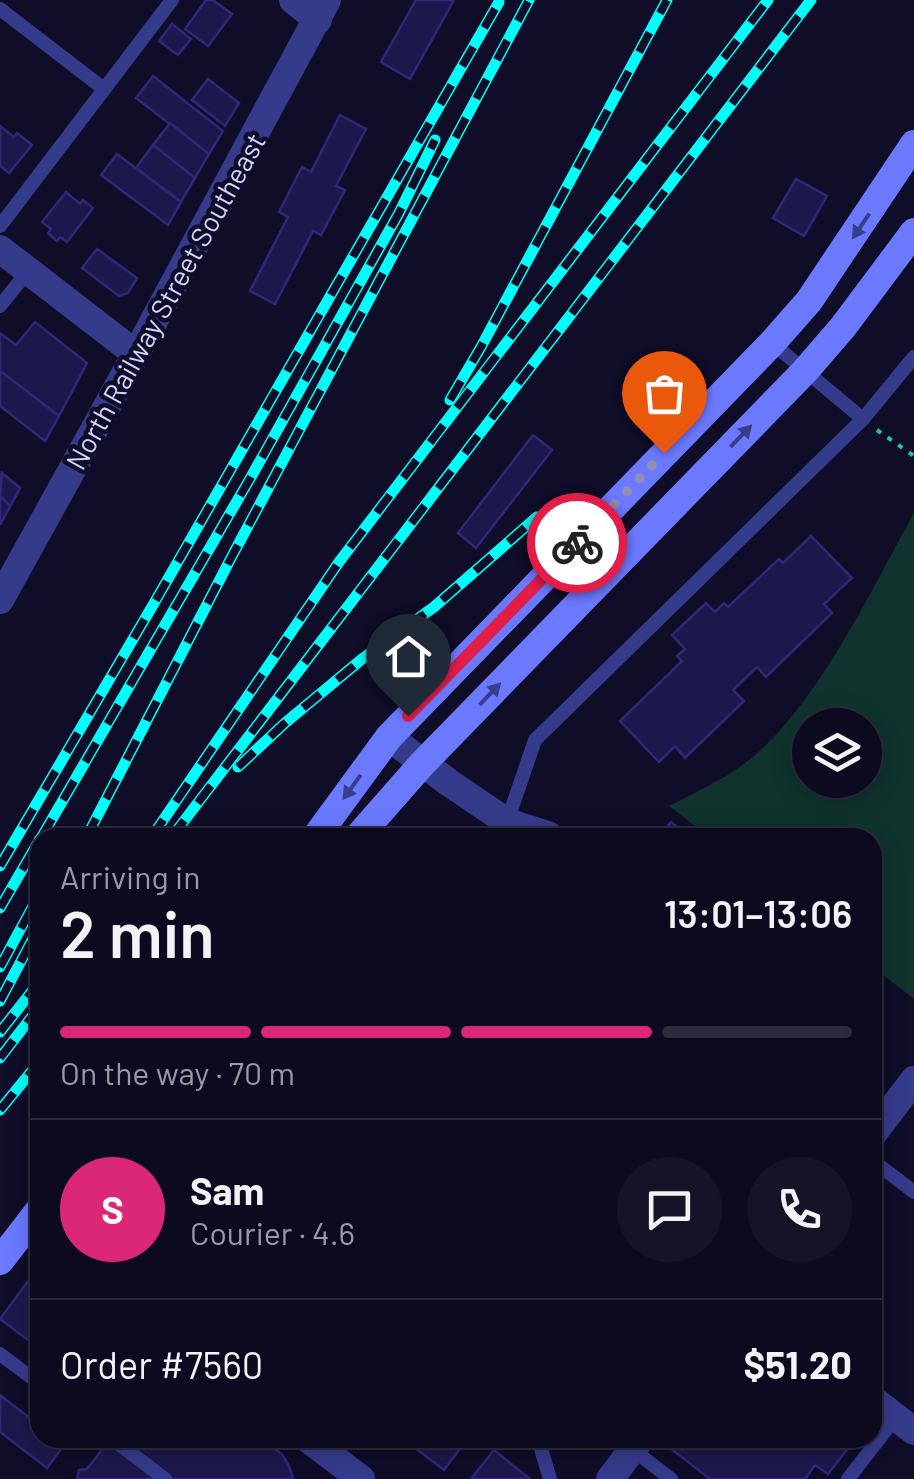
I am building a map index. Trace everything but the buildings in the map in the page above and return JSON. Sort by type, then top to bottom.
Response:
[{"type":"main road","points":[[322,828],[389,738],[809,301],[914,144]]},
{"type":"main road","points":[[366,828],[422,764],[805,371],[914,232]]},
{"type":"main road","points":[[0,1261],[30,1228]]},
{"type":"street","points":[[292,0],[322,10]]},
{"type":"street","name":"North Railway Street Southeast","points":[[0,600],[322,10]]},
{"type":"street","points":[[0,249],[136,354]]},
{"type":"street","points":[[389,738],[508,822],[526,828]]},
{"type":"street","points":[[882,1122],[914,1080]]},
{"type":"street","points":[[882,1407],[905,1424]]},
{"type":"street","points":[[321,1448],[361,1479]]},
{"type":"street","points":[[610,1479],[632,1448]]},
{"type":"lane","points":[[0,226],[172,0]]},
{"type":"lane","points":[[0,9],[104,89]]},
{"type":"lane","points":[[0,306],[28,271]]},
{"type":"lane","points":[[772,342],[863,420]]},
{"type":"lane","points":[[508,822],[535,740],[863,420],[914,357]]},
{"type":"lane","points":[[882,1168],[914,1192]]},
{"type":"lane","points":[[0,1354],[30,1376]]},
{"type":"lane","points":[[882,1446],[905,1424]]},
{"type":"lane","points":[[123,1448],[165,1479]]},
{"type":"lane","points":[[542,1448],[550,1479]]},
{"type":"lane","points":[[641,1448],[671,1479]]},
{"type":"lane","points":[[848,1479],[880,1448]]},
{"type":"path","points":[[863,420],[914,456]]},
{"type":"green space","points":[[914,513],[914,999],[882,974],[882,828],[697,828],[669,806],[734,771],[754,756],[792,715],[792,798],[882,798],[882,708],[798,708],[823,674]]},
{"type":"railway","points":[[91,828],[529,0]]},
{"type":"railway","points":[[450,400],[667,0]]},
{"type":"railway","points":[[158,828],[339,562],[768,0]]},
{"type":"railway","points":[[179,828],[811,0]]},
{"type":"railway","points":[[0,866],[499,2]]},
{"type":"railway","points":[[47,828],[251,477],[399,213],[435,140]]},
{"type":"railway","points":[[238,767],[285,723],[362,659],[434,607],[537,517]]},
{"type":"railway","points":[[0,908],[30,856]]},
{"type":"railway","points":[[0,967],[30,912]]},
{"type":"railway","points":[[0,1001],[30,944]]},
{"type":"railway","points":[[0,1032],[30,994]]},
{"type":"railway","points":[[0,1058],[30,1019]]},
{"type":"railway","points":[[0,1110],[30,1073]]},
{"type":"way so far","points":[[577,543],[664,453]]},
{"type":"route","points":[[408,716],[577,543]]}]
